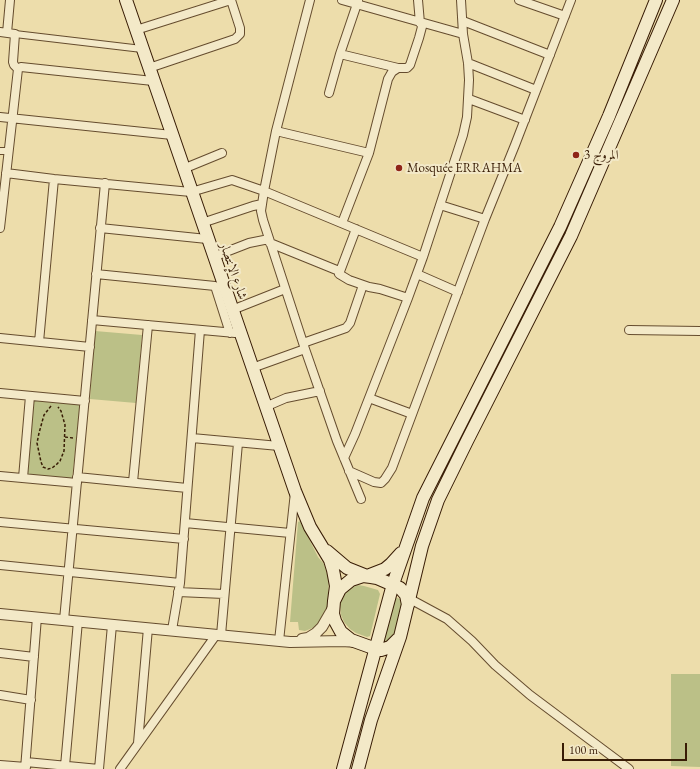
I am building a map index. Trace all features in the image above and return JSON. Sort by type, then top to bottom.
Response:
[{"type":"main road","name":"شارع الإنتصار","points":[[126,0],[232,310],[235,333],[252,368],[295,491],[310,527],[323,548]]},
{"type":"main road","points":[[649,19],[650,0]]},
{"type":"main road","points":[[343,769],[393,584],[423,498],[560,227],[609,116],[656,0]]},
{"type":"main road","points":[[358,769],[371,720],[400,637],[422,546],[438,500],[571,236],[673,0]]},
{"type":"main road","points":[[334,604],[340,589],[345,584],[357,578],[385,569],[391,564],[406,545]]},
{"type":"main road","points":[[323,548],[347,568],[393,584],[400,588],[406,595],[409,604]]},
{"type":"main road","points":[[323,548],[330,560],[336,579],[334,604],[335,620],[341,632],[357,642],[381,650],[390,647],[398,641],[400,637]]},
{"type":"street","points":[[10,0],[7,33],[13,62],[18,69]]},
{"type":"street","points":[[136,30],[231,0],[240,28],[240,34],[235,39],[149,68]]},
{"type":"street","points":[[310,0],[276,132],[262,204],[263,220],[304,346],[344,458],[361,499]]},
{"type":"street","points":[[342,0],[357,2],[422,23],[463,34]]},
{"type":"street","points":[[340,54],[398,68],[407,68],[410,65],[420,38],[422,23],[418,0]]},
{"type":"street","points":[[344,458],[355,434],[417,274],[463,135],[469,99],[468,63],[463,34],[461,0]]},
{"type":"street","points":[[519,0],[565,16]]},
{"type":"street","points":[[349,471],[374,482],[381,483],[392,468],[485,219],[571,0]]},
{"type":"street","points":[[329,93],[357,2]]},
{"type":"street","points":[[463,21],[550,55]]},
{"type":"street","points":[[7,33],[142,48]]},
{"type":"street","points":[[468,63],[536,90]]},
{"type":"street","points":[[18,69],[21,67],[153,81]]},
{"type":"street","points":[[342,223],[369,153],[388,79],[392,72],[398,68]]},
{"type":"street","points":[[0,228],[3,183],[6,173],[4,151],[12,117],[18,69]]},
{"type":"street","points":[[469,99],[525,120]]},
{"type":"street","points":[[0,116],[172,135]]},
{"type":"street","points":[[276,132],[369,153]]},
{"type":"street","points":[[183,169],[222,153]]},
{"type":"street","points":[[6,173],[191,192],[232,180],[264,191],[423,257]]},
{"type":"street","points":[[39,342],[54,179]]},
{"type":"street","points":[[64,620],[105,184]]},
{"type":"street","points":[[202,223],[262,204]]},
{"type":"street","points":[[440,205],[485,219]]},
{"type":"street","points":[[100,228],[207,238]]},
{"type":"street","points":[[339,271],[356,229]]},
{"type":"street","points":[[213,257],[249,242],[270,241],[339,271],[339,274],[344,278],[408,298]]},
{"type":"street","points":[[92,320],[235,333],[215,286],[96,274]]},
{"type":"street","points":[[417,274],[458,292]]},
{"type":"street","points":[[252,368],[346,328],[350,323],[363,285]]},
{"type":"street","points":[[232,310],[285,289]]},
{"type":"street","points":[[133,482],[148,325]]},
{"type":"street","points":[[172,630],[180,583],[200,330]]},
{"type":"street","points":[[629,330],[700,331]]},
{"type":"street","points":[[0,338],[90,347]]},
{"type":"street","points":[[265,407],[286,398],[320,391]]},
{"type":"street","points":[[0,393],[84,401]]},
{"type":"street","points":[[23,478],[30,396]]},
{"type":"street","points":[[369,398],[412,414]]},
{"type":"street","points":[[192,438],[279,446]]},
{"type":"street","points":[[120,769],[218,635],[231,527],[238,443]]},
{"type":"street","points":[[0,476],[133,482],[187,488]]},
{"type":"street","points":[[279,640],[295,491]]},
{"type":"street","points":[[0,522],[184,539]]},
{"type":"street","points":[[185,523],[290,533]]},
{"type":"street","points":[[0,566],[180,583]]},
{"type":"street","points":[[178,592],[224,594]]},
{"type":"street","points":[[290,642],[308,638],[316,632],[326,622],[334,604]]},
{"type":"street","points":[[409,604],[447,619],[472,641],[495,665],[530,695],[629,769]]},
{"type":"street","points":[[0,614],[290,642],[357,642]]},
{"type":"street","points":[[26,766],[37,617]]},
{"type":"street","points":[[65,766],[78,621]]},
{"type":"street","points":[[0,765],[65,766],[99,769],[112,625]]},
{"type":"street","points":[[138,744],[148,628]]},
{"type":"street","points":[[0,653],[34,657]]},
{"type":"street","points":[[0,695],[31,700]]},
{"type":"path","points":[[54,404],[61,410],[65,425],[64,451],[60,461],[52,468],[48,469],[43,467],[37,443],[38,433],[44,415],[54,404]]},
{"type":"green space","points":[[95,331],[142,335],[136,403],[90,399]]},
{"type":"green space","points":[[34,400],[80,405],[72,480],[26,475]]},
{"type":"green space","points":[[300,521],[318,557],[324,564],[329,581],[326,613],[315,627],[305,631],[299,630],[298,622],[290,622],[298,522]]},
{"type":"green space","points":[[358,585],[378,590],[380,594],[370,636],[367,637],[350,629],[344,622],[341,615],[340,603],[344,594],[352,587]]},
{"type":"green space","points":[[395,597],[400,599],[402,607],[395,635],[388,641],[384,642],[383,641]]},
{"type":"green space","points":[[671,674],[700,674],[700,767],[671,766]]},
{"type":"place","name":"المروج 3","points":[[576,155]]},
{"type":"place","name":"Mosquée ERRAHMA","points":[[399,168]]}]
